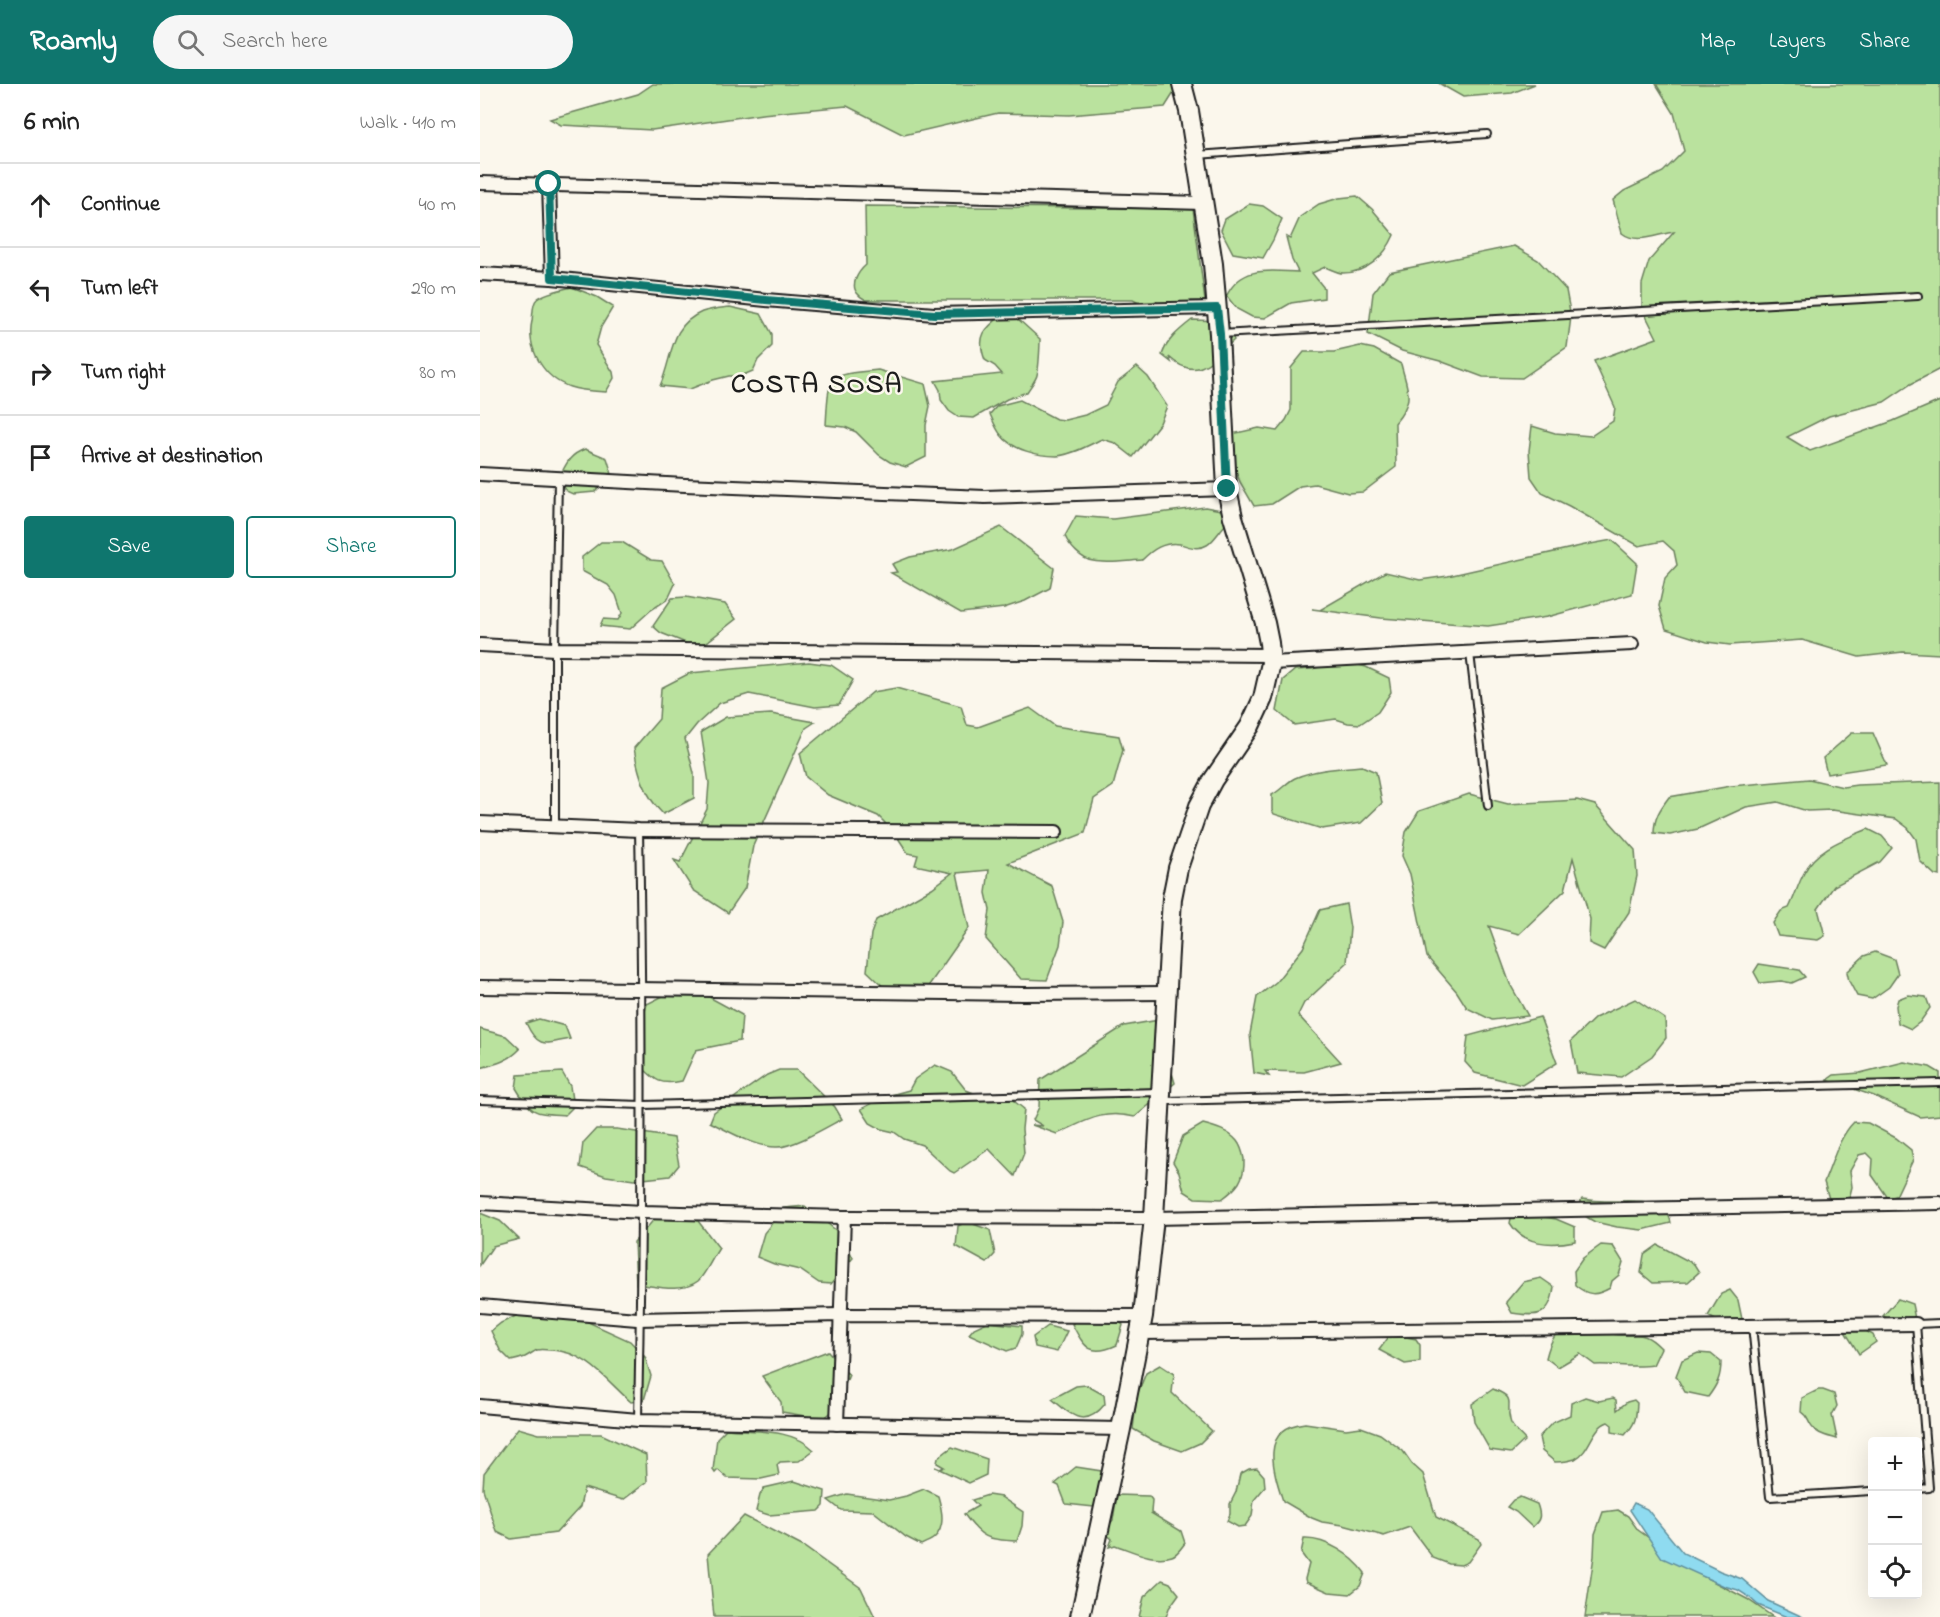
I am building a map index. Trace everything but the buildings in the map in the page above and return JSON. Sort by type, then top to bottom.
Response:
[{"type":"main road","points":[[1080,1617],[1142,1324],[1154,1218],[1173,898],[1178,868],[1199,806],[1213,780],[1250,726],[1263,698],[1271,659],[1265,623],[1233,517],[1227,489],[1220,334],[1213,264],[1189,111],[1182,84]]},
{"type":"street","points":[[480,183],[1203,203]]},
{"type":"street","points":[[549,184],[552,278]]},
{"type":"street","points":[[480,274],[552,278],[766,300],[934,314],[1217,308]]},
{"type":"street","points":[[480,474],[985,497],[1227,489]]},
{"type":"street","points":[[480,645],[555,649],[1271,659],[1470,653],[1632,644]]},
{"type":"street","points":[[480,823],[639,830],[1056,832]]},
{"type":"street","points":[[480,987],[1022,994],[1167,993]]},
{"type":"street","points":[[480,1203],[642,1212],[844,1217],[1154,1218],[1940,1203]]},
{"type":"street","points":[[837,1424],[844,1217]]},
{"type":"street","points":[[480,1306],[640,1319],[841,1315],[1142,1324],[1752,1326],[1916,1324]]},
{"type":"street","points":[[480,1407],[638,1420],[1121,1429]]},
{"type":"lane","points":[[1196,155],[1487,134]]},
{"type":"lane","points":[[1220,334],[1918,296]]},
{"type":"lane","points":[[555,827],[558,478]]},
{"type":"lane","points":[[1470,653],[1488,806]]},
{"type":"lane","points":[[638,1420],[643,1105],[639,830]]},
{"type":"lane","points":[[480,1100],[643,1105],[1940,1083]]},
{"type":"lane","points":[[1922,1489],[1929,1488],[1916,1324],[1940,1323]]},
{"type":"lane","points":[[1752,1326],[1770,1497],[1868,1491]]},
{"type":"green space","points":[[653,84],[1173,84],[1177,88],[1165,107],[1069,115],[998,113],[904,135],[847,106],[762,114],[652,130],[561,125],[550,119],[638,94]]},
{"type":"green space","points":[[1440,84],[1535,84],[1512,93],[1463,97]]},
{"type":"green space","points":[[1656,84],[1940,84],[1940,369],[1911,384],[1884,402],[1829,416],[1787,437],[1810,451],[1940,401],[1940,654],[1903,652],[1859,657],[1802,640],[1730,645],[1707,642],[1666,629],[1659,606],[1665,578],[1677,565],[1674,551],[1663,541],[1639,546],[1542,493],[1531,477],[1529,451],[1532,426],[1555,433],[1591,436],[1613,421],[1615,407],[1594,361],[1657,338],[1642,308],[1642,284],[1649,261],[1674,232],[1647,238],[1634,238],[1622,233],[1613,200],[1624,191],[1663,172],[1684,151],[1674,113]]},
{"type":"green space","points":[[1357,196],[1372,209],[1394,235],[1386,250],[1374,262],[1352,272],[1341,273],[1325,267],[1312,273],[1324,288],[1324,298],[1291,303],[1265,318],[1252,317],[1237,309],[1225,294],[1227,295],[1240,279],[1258,272],[1298,272],[1286,237],[1290,239],[1300,217],[1319,204]]},
{"type":"green space","points":[[1249,204],[1263,206],[1282,219],[1263,258],[1233,253],[1221,230],[1225,219]]},
{"type":"green space","points":[[865,206],[1193,209],[1205,301],[1191,301],[1188,305],[1159,306],[1156,301],[1145,306],[1133,300],[866,300],[854,287],[858,274],[866,265]]},
{"type":"green space","points":[[1514,246],[1538,260],[1566,290],[1571,317],[1567,347],[1522,378],[1483,377],[1440,361],[1402,351],[1368,334],[1373,293],[1389,272]]},
{"type":"green space","points":[[572,287],[597,297],[613,307],[601,327],[596,345],[613,372],[614,378],[606,392],[579,389],[560,383],[545,369],[534,351],[531,331],[535,301],[549,293]]},
{"type":"green space","points":[[730,307],[761,314],[772,334],[772,346],[758,360],[753,371],[741,376],[713,380],[690,389],[660,386],[674,343],[683,325],[702,312]]},
{"type":"green space","points":[[1006,312],[1017,318],[1040,339],[1036,377],[1027,392],[1007,399],[974,418],[958,417],[949,411],[941,400],[940,390],[935,381],[1002,374],[985,360],[981,344],[988,327]]},
{"type":"green space","points":[[1192,320],[1226,321],[1234,340],[1204,366],[1188,368],[1179,365],[1169,357],[1171,362],[1162,355],[1170,340]]},
{"type":"green space","points":[[1360,346],[1374,349],[1401,364],[1408,401],[1395,423],[1396,467],[1363,492],[1348,493],[1315,484],[1300,486],[1272,504],[1254,506],[1235,468],[1232,434],[1259,428],[1277,431],[1291,410],[1291,368],[1304,352],[1334,352]]},
{"type":"green space","points":[[1137,367],[1148,377],[1167,406],[1160,423],[1133,457],[1115,443],[1102,439],[1069,454],[1057,456],[1026,451],[1006,440],[990,414],[997,406],[1020,400],[1056,419],[1065,420],[1085,415],[1106,405],[1118,382]]},
{"type":"green space","points":[[878,370],[925,384],[930,406],[926,425],[926,457],[906,467],[890,462],[879,455],[856,432],[845,427],[826,425],[828,396],[834,380],[839,376]]},
{"type":"green space","points":[[585,449],[607,458],[612,474],[595,492],[573,494],[566,491],[559,482],[554,486],[569,460]]},
{"type":"green space","points":[[1205,507],[1221,510],[1226,524],[1210,543],[1196,548],[1174,543],[1164,545],[1142,560],[1099,562],[1089,560],[1076,552],[1065,536],[1076,516],[1113,519]]},
{"type":"green space","points":[[1001,527],[1054,568],[1050,588],[1025,601],[1004,608],[961,613],[891,573],[897,572],[892,564],[910,557],[953,549]]},
{"type":"green space","points":[[1612,540],[1637,563],[1632,594],[1547,617],[1488,626],[1381,618],[1312,609],[1320,610],[1385,572],[1420,580]]},
{"type":"green space","points":[[601,542],[622,542],[651,560],[662,561],[675,584],[668,599],[651,610],[630,629],[600,626],[603,619],[618,620],[622,613],[616,595],[608,585],[582,571],[582,557]]},
{"type":"green space","points":[[686,597],[725,604],[736,619],[703,645],[696,647],[661,633],[653,626],[672,598]]},
{"type":"green space","points":[[1342,661],[1366,667],[1389,678],[1391,692],[1378,712],[1360,724],[1336,719],[1294,725],[1277,711],[1283,680],[1295,670],[1312,669]]},
{"type":"green space","points":[[809,662],[831,665],[853,680],[839,705],[815,707],[749,694],[720,703],[697,724],[685,739],[694,773],[694,798],[663,814],[651,800],[643,784],[634,748],[659,719],[661,688],[690,673]]},
{"type":"green space","points":[[896,688],[961,706],[967,725],[978,727],[1030,708],[1055,726],[1119,736],[1123,750],[1113,786],[1094,799],[1085,833],[1008,863],[1052,886],[1063,922],[1060,945],[1047,980],[1021,979],[986,939],[990,910],[986,893],[989,870],[957,873],[969,928],[927,988],[887,990],[867,971],[871,934],[876,920],[932,888],[952,873],[915,865],[918,855],[908,853],[894,832],[878,816],[828,795],[806,777],[800,753],[873,692]]},
{"type":"green space","points":[[771,714],[815,722],[806,728],[753,846],[745,888],[728,913],[693,890],[674,860],[680,862],[707,809],[709,783],[701,732],[726,717]]},
{"type":"green space","points":[[1852,733],[1873,733],[1887,765],[1827,774],[1823,758]]},
{"type":"green space","points":[[1362,766],[1376,772],[1382,803],[1361,823],[1322,829],[1274,814],[1272,795],[1295,778],[1320,771]]},
{"type":"green space","points":[[1809,779],[1843,787],[1940,782],[1940,876],[1935,875],[1920,861],[1916,839],[1908,828],[1896,819],[1832,810],[1807,811],[1778,802],[1746,807],[1698,829],[1670,835],[1654,833],[1658,814],[1669,797],[1731,786]]},
{"type":"green space","points":[[1469,794],[1508,804],[1577,800],[1595,805],[1635,850],[1637,876],[1629,912],[1604,950],[1589,943],[1590,919],[1573,858],[1565,890],[1519,934],[1489,926],[1510,984],[1528,1016],[1492,1020],[1467,1008],[1457,992],[1427,957],[1410,874],[1402,856],[1406,832],[1419,811]]},
{"type":"green space","points":[[1868,829],[1882,836],[1892,848],[1880,862],[1834,886],[1818,909],[1825,936],[1818,940],[1778,936],[1773,923],[1781,911],[1789,908],[1809,864],[1832,845]]},
{"type":"green space","points":[[1346,904],[1350,928],[1347,963],[1304,1003],[1298,1015],[1341,1062],[1304,1072],[1265,1071],[1269,1076],[1254,1073],[1250,1034],[1257,997],[1276,982],[1303,948],[1320,910]]},
{"type":"green space","points":[[1875,952],[1894,959],[1898,974],[1889,987],[1872,999],[1857,996],[1847,972],[1864,956]]},
{"type":"green space","points":[[1759,964],[1799,970],[1805,977],[1792,983],[1781,981],[1760,983],[1754,972]]},
{"type":"green space","points":[[679,988],[698,991],[742,1015],[740,1041],[696,1050],[682,1081],[668,1083],[654,1078],[639,1064],[639,1034],[647,1004]]},
{"type":"green space","points":[[1908,995],[1926,997],[1930,1008],[1920,1022],[1911,1029],[1898,1023],[1896,1006],[1898,999]]},
{"type":"green space","points":[[1635,999],[1665,1019],[1666,1038],[1652,1056],[1621,1077],[1577,1073],[1571,1041],[1595,1018]]},
{"type":"green space","points":[[1540,1017],[1557,1063],[1522,1085],[1475,1073],[1465,1062],[1468,1036]]},
{"type":"green space","points":[[539,1019],[565,1026],[570,1039],[548,1043],[539,1041],[526,1023]]},
{"type":"green space","points":[[1165,1019],[1168,1059],[1175,1083],[1135,1117],[1103,1115],[1057,1134],[1032,1125],[1043,1126],[1033,1120],[1039,1107],[1040,1080],[1124,1026]]},
{"type":"green space","points":[[480,1029],[506,1036],[520,1049],[507,1059],[480,1068]]},
{"type":"green space","points":[[1904,1062],[1930,1067],[1940,1073],[1940,1115],[1920,1117],[1874,1096],[1827,1080],[1834,1075],[1860,1073]]},
{"type":"green space","points":[[935,1065],[952,1072],[966,1090],[982,1096],[1005,1094],[1024,1109],[1022,1129],[1024,1153],[1015,1176],[989,1149],[954,1173],[922,1145],[870,1123],[861,1109],[887,1096],[909,1090],[915,1079]]},
{"type":"green space","points":[[779,1070],[797,1070],[835,1107],[842,1119],[800,1141],[776,1147],[750,1141],[710,1122],[714,1112],[767,1075]]},
{"type":"green space","points":[[562,1072],[570,1086],[573,1107],[565,1115],[535,1111],[530,1108],[516,1088],[518,1075]]},
{"type":"green space","points":[[1854,1122],[1868,1123],[1896,1138],[1911,1150],[1913,1160],[1896,1196],[1888,1198],[1872,1175],[1873,1159],[1867,1153],[1859,1155],[1850,1171],[1852,1187],[1847,1207],[1832,1209],[1824,1182],[1840,1143]]},
{"type":"green space","points":[[1203,1124],[1217,1128],[1234,1138],[1243,1155],[1244,1166],[1241,1178],[1236,1187],[1222,1199],[1195,1198],[1184,1191],[1179,1172],[1173,1162],[1183,1136]]},
{"type":"green space","points":[[596,1129],[617,1129],[674,1138],[679,1165],[670,1176],[634,1180],[606,1176],[580,1167],[583,1143]]},
{"type":"green space","points":[[1582,1199],[1644,1201],[1662,1207],[1671,1223],[1642,1230],[1595,1222],[1574,1210]]},
{"type":"green space","points":[[666,1206],[691,1212],[719,1248],[701,1278],[691,1285],[668,1288],[636,1284],[634,1242]]},
{"type":"green space","points":[[805,1206],[842,1235],[853,1258],[831,1284],[819,1283],[800,1270],[757,1257],[764,1233],[784,1208]]},
{"type":"green space","points":[[1513,1209],[1556,1219],[1575,1227],[1575,1241],[1547,1243],[1522,1236],[1510,1223]]},
{"type":"green space","points":[[480,1213],[500,1221],[519,1239],[493,1246],[480,1265]]},
{"type":"green space","points":[[967,1222],[990,1230],[995,1254],[987,1263],[956,1246],[958,1226]]},
{"type":"green space","points":[[1601,1245],[1613,1246],[1623,1262],[1619,1275],[1612,1281],[1610,1288],[1588,1293],[1575,1285],[1574,1271],[1583,1258]]},
{"type":"green space","points":[[1658,1245],[1694,1264],[1699,1272],[1688,1282],[1653,1283],[1641,1273],[1644,1255]]},
{"type":"green space","points":[[1541,1278],[1554,1287],[1546,1309],[1541,1313],[1529,1315],[1512,1313],[1506,1302],[1523,1282]]},
{"type":"green space","points":[[1730,1290],[1738,1300],[1742,1319],[1725,1322],[1708,1316],[1721,1294]]},
{"type":"green space","points":[[1898,1299],[1912,1304],[1915,1319],[1897,1322],[1883,1316]]},
{"type":"green space","points":[[1095,1310],[1108,1313],[1123,1325],[1117,1345],[1108,1349],[1095,1350],[1081,1340],[1072,1324]]},
{"type":"green space","points":[[516,1316],[575,1316],[630,1341],[645,1357],[651,1376],[644,1400],[631,1402],[595,1368],[564,1352],[539,1350],[511,1361],[500,1350],[491,1331]]},
{"type":"green space","points":[[1574,1321],[1612,1334],[1645,1336],[1661,1348],[1653,1365],[1595,1365],[1580,1354],[1558,1367],[1546,1358],[1550,1346],[1555,1335]]},
{"type":"green space","points":[[987,1322],[1022,1326],[1022,1334],[1016,1348],[1007,1351],[969,1334],[974,1328]]},
{"type":"green space","points":[[1853,1324],[1873,1335],[1876,1342],[1859,1354],[1844,1330]]},
{"type":"green space","points":[[1048,1326],[1067,1331],[1057,1352],[1035,1347],[1033,1337]]},
{"type":"green space","points":[[1391,1334],[1416,1339],[1420,1345],[1420,1362],[1405,1364],[1379,1350]]},
{"type":"green space","points":[[828,1351],[849,1375],[835,1409],[823,1419],[782,1412],[781,1402],[762,1376]]},
{"type":"green space","points":[[1698,1353],[1711,1354],[1721,1362],[1718,1381],[1708,1397],[1685,1392],[1676,1376],[1682,1360]]},
{"type":"green space","points":[[1160,1365],[1174,1374],[1172,1393],[1212,1431],[1200,1443],[1182,1451],[1154,1441],[1133,1429],[1137,1395],[1146,1373]]},
{"type":"green space","points":[[1086,1385],[1104,1395],[1105,1404],[1091,1416],[1085,1418],[1072,1415],[1052,1399],[1076,1386]]},
{"type":"green space","points":[[1493,1389],[1508,1398],[1511,1423],[1525,1440],[1511,1453],[1490,1450],[1474,1422],[1472,1404]]},
{"type":"green space","points":[[1818,1390],[1834,1394],[1837,1406],[1832,1415],[1837,1439],[1815,1430],[1801,1412],[1802,1398]]},
{"type":"green space","points":[[1585,1397],[1599,1401],[1613,1398],[1616,1400],[1617,1410],[1627,1402],[1634,1400],[1637,1403],[1633,1424],[1625,1435],[1612,1432],[1612,1425],[1608,1422],[1598,1429],[1585,1451],[1575,1459],[1555,1462],[1542,1451],[1539,1437],[1552,1423],[1570,1415],[1571,1403]]},
{"type":"green space","points":[[1305,1423],[1346,1429],[1361,1427],[1380,1434],[1403,1451],[1423,1474],[1436,1517],[1479,1539],[1481,1544],[1468,1562],[1461,1565],[1449,1564],[1433,1558],[1410,1527],[1384,1536],[1322,1522],[1283,1501],[1273,1464],[1275,1442],[1281,1433],[1290,1427]]},
{"type":"green space","points":[[518,1428],[539,1434],[601,1434],[646,1455],[647,1482],[623,1500],[584,1488],[580,1507],[556,1533],[511,1539],[497,1532],[483,1489],[484,1473]]},
{"type":"green space","points":[[726,1429],[784,1434],[805,1443],[814,1450],[799,1461],[780,1462],[777,1465],[779,1475],[761,1479],[727,1478],[718,1470],[715,1473],[713,1470],[717,1438]]},
{"type":"green space","points":[[952,1447],[987,1459],[986,1475],[969,1483],[935,1467],[940,1469],[944,1467],[937,1463],[938,1458]]},
{"type":"green space","points":[[1076,1467],[1108,1472],[1106,1492],[1094,1507],[1066,1504],[1059,1486],[1055,1484]]},
{"type":"green space","points":[[1257,1468],[1264,1476],[1265,1487],[1254,1500],[1252,1516],[1245,1526],[1238,1527],[1227,1521],[1230,1504],[1236,1492],[1240,1474]]},
{"type":"green space","points":[[794,1481],[825,1491],[824,1506],[819,1511],[769,1515],[756,1511],[764,1488]]},
{"type":"green space","points":[[924,1489],[938,1496],[942,1524],[933,1539],[921,1545],[906,1537],[873,1511],[841,1510],[828,1500],[847,1494],[889,1500]]},
{"type":"green space","points":[[988,1495],[1001,1497],[1023,1512],[1022,1526],[1017,1541],[998,1540],[980,1533],[964,1514],[978,1506],[972,1500]]},
{"type":"green space","points":[[1117,1495],[1149,1496],[1152,1500],[1151,1513],[1181,1531],[1185,1543],[1178,1552],[1172,1556],[1158,1558],[1115,1545],[1109,1547],[1112,1539],[1104,1532],[1113,1520]]},
{"type":"green space","points":[[1520,1497],[1537,1504],[1539,1517],[1532,1527],[1507,1507],[1513,1500]]},
{"type":"green space","points":[[1618,1510],[1628,1516],[1638,1530],[1703,1576],[1747,1599],[1773,1617],[1585,1617],[1595,1534],[1603,1512]]},
{"type":"green space","points":[[744,1516],[804,1547],[861,1588],[875,1617],[714,1617],[708,1554]]},
{"type":"green space","points":[[1304,1539],[1321,1541],[1346,1554],[1365,1573],[1360,1586],[1350,1594],[1329,1592],[1306,1582],[1309,1564],[1301,1553]]},
{"type":"green space","points":[[1162,1580],[1170,1583],[1179,1594],[1169,1608],[1166,1617],[1139,1617],[1144,1597]]},
{"type":"water","points":[[1634,1503],[1647,1509],[1683,1553],[1742,1579],[1768,1601],[1803,1617],[1787,1617],[1758,1605],[1738,1590],[1662,1558],[1630,1510]]},
{"type":"district","name":"COSTA SOSA","points":[[817,385]]},
{"type":"route","points":[[549,184],[552,278],[766,300],[934,314],[1217,308],[1227,489]]}]
